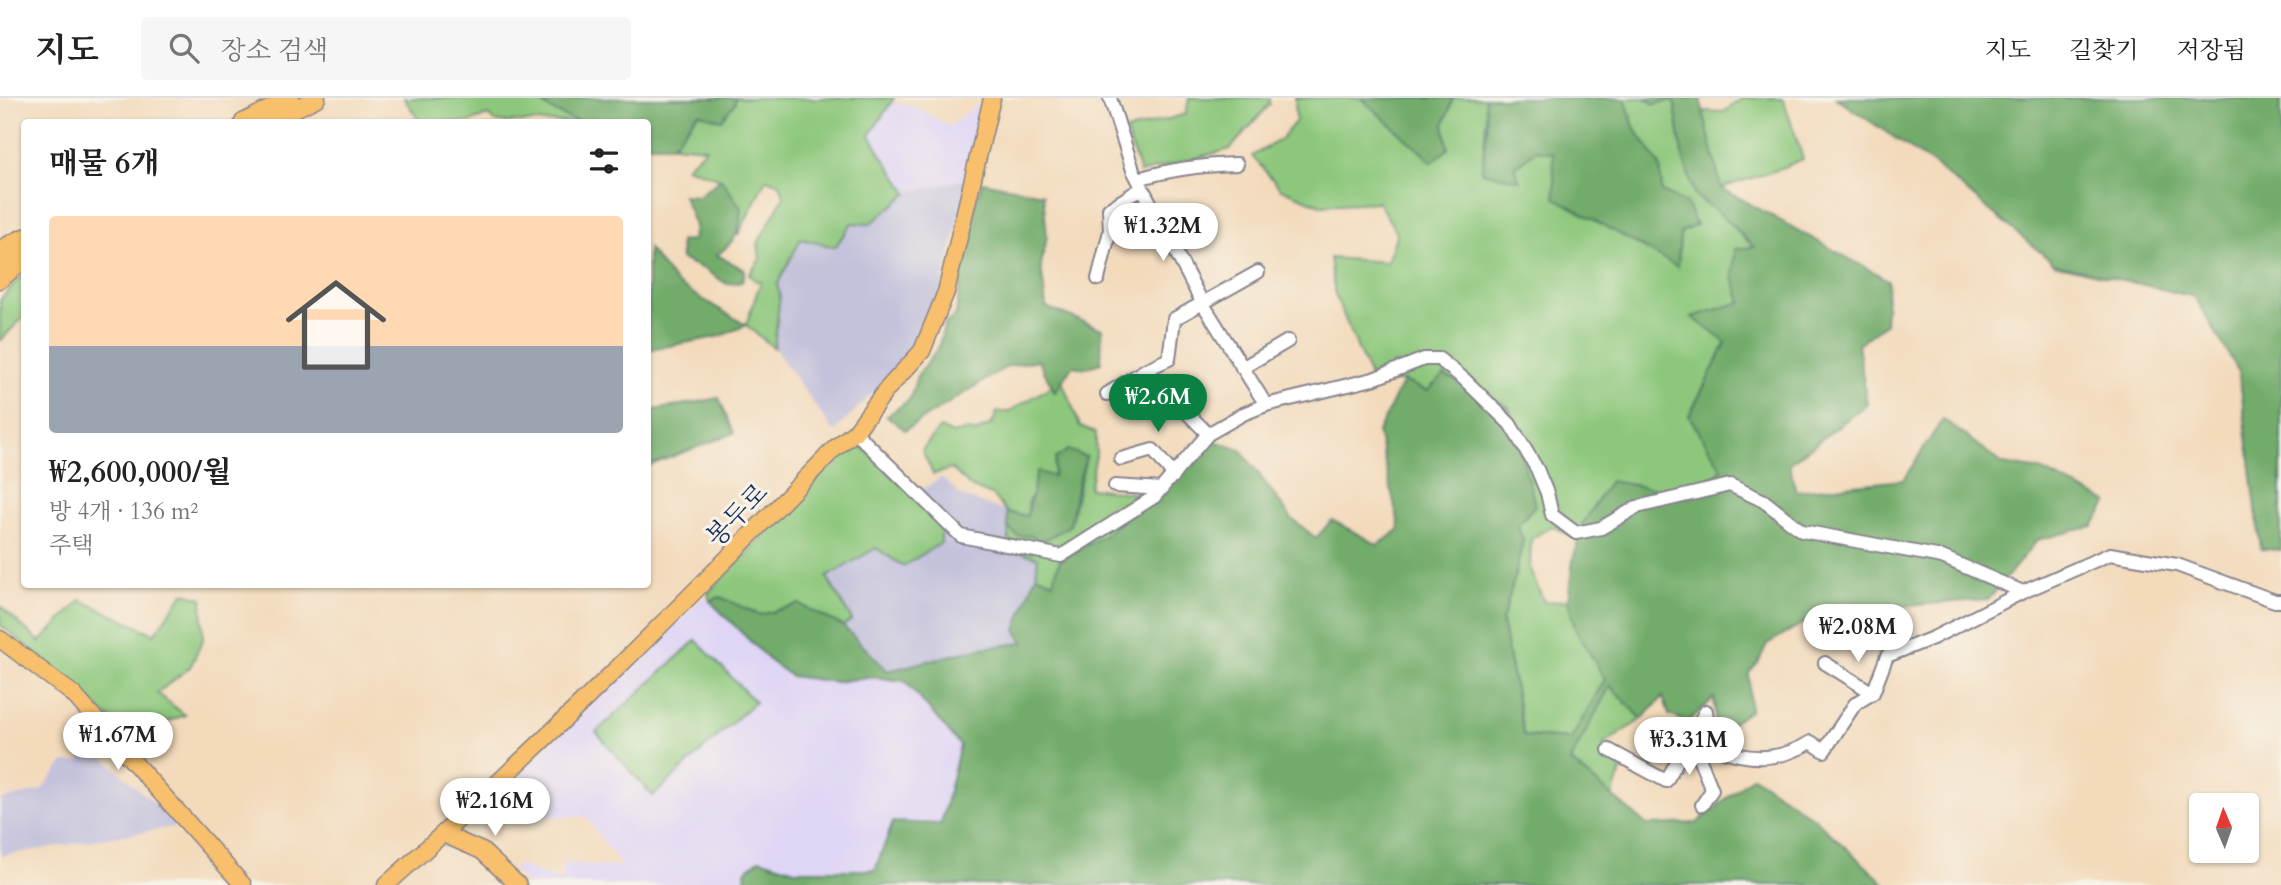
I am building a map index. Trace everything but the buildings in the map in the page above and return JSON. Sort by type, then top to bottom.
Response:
[{"type":"highway","points":[[0,250],[21,240]]},
{"type":"main road","points":[[249,119],[291,98]]},
{"type":"main road","points":[[275,119],[317,98]]},
{"type":"main road","name":"봉두로","points":[[386,885],[688,601],[834,449],[855,432],[887,389],[922,351],[946,292],[992,98]]},
{"type":"main road","points":[[0,264],[21,247]]},
{"type":"main road","points":[[0,281],[21,263]]},
{"type":"main road","points":[[0,639],[73,694],[243,885]]},
{"type":"main road","points":[[443,834],[482,851],[518,885]]},
{"type":"street","points":[[1110,98],[1140,184],[1203,304],[1266,405]]},
{"type":"street","points":[[1097,279],[1110,231],[1109,209],[1140,184],[1170,169],[1205,164],[1237,164]]},
{"type":"street","points":[[1107,394],[1169,359],[1174,319],[1258,272]]},
{"type":"street","points":[[1242,368],[1288,341]]},
{"type":"street","points":[[855,432],[961,536],[1061,556],[1154,498],[1208,434],[1266,405],[1373,379],[1424,359],[1439,359],[1464,379],[1510,424],[1537,469],[1552,515],[1576,533],[1601,528],[1637,507],[1730,485],[1764,501],[1802,531],[1942,557],[2023,592]]},
{"type":"street","points":[[1146,370],[1208,434]]},
{"type":"street","points":[[1121,459],[1153,450],[1174,476]]},
{"type":"street","points":[[1115,486],[1162,489]]},
{"type":"street","points":[[1609,750],[1666,781],[1706,712],[1712,747],[1738,756],[1756,758],[1786,753],[1811,742],[1824,751],[1855,704],[1873,693],[1887,656],[1933,638],[2023,592],[2110,554],[2177,565],[2281,601]]},
{"type":"street","points":[[1825,663],[1873,693]]},
{"type":"street","points":[[1686,745],[1696,750],[1712,790],[1702,804]]},
{"type":"shaded area","points":[[893,102],[920,109],[949,126],[977,105],[982,113],[969,178],[908,193],[870,135]]},
{"type":"shaded area","points":[[969,178],[941,290],[915,350],[834,432],[774,348],[780,294],[777,285],[802,239],[852,223],[870,224],[908,193]]},
{"type":"shaded area","points":[[941,477],[962,496],[1007,512],[1010,548],[1039,558],[1036,575],[1016,630],[1023,643],[981,648],[888,671],[843,626],[851,620],[826,577],[876,547],[914,495]]},
{"type":"shaded area","points":[[703,597],[771,662],[835,682],[870,677],[905,681],[960,745],[941,824],[893,822],[875,870],[795,870],[760,859],[745,871],[746,885],[529,885],[512,870],[518,865],[563,882],[563,863],[622,867],[586,817],[547,817],[543,785],[510,784]]},
{"type":"shaded area","points":[[91,746],[179,826],[0,856],[0,800],[41,790],[64,762],[79,762]]},
{"type":"green space","points":[[404,98],[537,98],[546,107],[572,119],[492,119],[488,115],[478,119],[418,119]]},
{"type":"green space","points":[[537,98],[735,98],[735,103],[722,120],[698,113],[673,145],[651,145],[651,119],[572,119],[549,108]]},
{"type":"green space","points":[[735,98],[894,98],[870,135],[908,193],[870,224],[852,223],[835,247],[801,239],[777,285],[780,294],[774,348],[746,325],[761,281],[756,281],[749,275],[760,259],[758,243],[784,196],[780,184],[766,179],[738,235],[741,208],[721,179],[686,167],[706,148],[673,145],[699,113],[735,103]]},
{"type":"green space","points":[[1189,98],[1270,98],[1270,104],[1230,149],[1140,173],[1126,131],[1186,114]]},
{"type":"green space","points":[[1295,98],[1361,98],[1432,162],[1448,149],[1444,124],[1451,98],[1485,98],[1482,172],[1519,180],[1515,168],[1535,150],[1554,153],[1678,266],[1680,233],[1696,225],[1686,203],[1662,192],[1660,166],[1634,127],[1625,98],[1646,98],[1654,104],[1674,100],[1682,153],[1695,196],[1717,211],[1755,248],[1733,277],[1741,302],[1726,343],[1689,416],[1722,469],[1693,495],[1582,525],[1579,540],[1552,526],[1531,539],[1530,570],[1544,602],[1568,600],[1580,634],[1597,664],[1642,719],[1603,745],[1624,763],[1612,796],[1570,761],[1571,739],[1524,736],[1502,622],[1523,540],[1517,526],[1535,505],[1511,418],[1403,381],[1373,384],[1335,295],[1330,258],[1387,262],[1397,233],[1378,202],[1320,205],[1281,189],[1252,156],[1281,139],[1296,121]]},
{"type":"green space","points":[[1361,98],[1453,99],[1444,124],[1448,149],[1432,162]]},
{"type":"green space","points":[[1485,98],[1625,98],[1634,127],[1660,166],[1662,192],[1686,203],[1696,224],[1680,233],[1678,267],[1555,198],[1553,153],[1535,150],[1515,167],[1519,180],[1482,172],[1487,127]]},
{"type":"green space","points":[[1646,98],[1700,98],[1721,188],[1888,280],[1885,324],[1858,344],[1867,404],[1789,464],[1796,491],[1903,480],[1943,419],[2003,464],[2040,470],[2108,502],[2093,526],[2037,540],[1989,599],[1821,613],[1767,644],[1758,663],[1749,673],[1750,711],[1716,734],[1714,698],[1688,722],[1669,715],[1663,697],[1642,719],[1610,686],[1570,761],[1647,825],[1697,823],[1753,776],[1815,819],[1886,885],[746,885],[745,871],[760,859],[795,870],[875,870],[893,822],[941,824],[960,745],[905,681],[870,677],[835,682],[791,676],[771,662],[710,601],[720,597],[760,615],[799,604],[843,626],[888,671],[981,648],[1023,643],[1016,630],[1036,575],[1053,582],[1060,560],[1105,535],[1209,439],[1241,450],[1292,519],[1316,538],[1332,520],[1378,545],[1400,529],[1378,432],[1403,381],[1427,391],[1444,375],[1509,407],[1535,505],[1517,526],[1523,539],[1502,622],[1524,736],[1571,739],[1605,679],[1575,629],[1568,600],[1573,560],[1582,525],[1610,481],[1692,495],[1722,469],[1689,416],[1726,343],[1692,317],[1741,302],[1733,277],[1735,249],[1754,247],[1717,211],[1695,196],[1682,153],[1674,100],[1654,104]]},
{"type":"green space","points":[[1742,98],[1783,98],[1803,159],[1721,188],[1703,111],[1724,112]]},
{"type":"green space","points":[[1836,98],[2281,98],[2281,550],[2261,549],[2239,372],[2195,297],[2055,264],[1936,166]]},
{"type":"green space","points":[[721,179],[741,208],[736,234],[717,255],[745,270],[742,282],[727,284],[704,269],[681,259],[680,241],[693,240],[695,226],[683,195],[698,196]]},
{"type":"green space","points":[[982,182],[1043,194],[1047,236],[1041,265],[1046,307],[1102,329],[1101,363],[1085,368],[1072,366],[1055,392],[1038,360],[1008,366],[905,430],[887,416],[910,399],[917,376],[938,348],[945,324],[956,315],[961,279],[955,277]]},
{"type":"green space","points":[[651,253],[676,283],[746,325],[721,336],[651,349]]},
{"type":"green space","points":[[21,276],[21,319],[0,341],[0,300]]},
{"type":"green space","points":[[1062,381],[1080,426],[1096,433],[1096,455],[1089,488],[1151,495],[1105,535],[1060,560],[1053,582],[1036,575],[1038,558],[1010,548],[1008,528],[1018,536],[1031,536],[1041,542],[1070,525],[1086,457],[1029,499],[1027,516],[1007,512],[992,495],[971,487],[952,469],[933,474],[922,450],[940,428],[953,434],[968,430],[974,433],[992,424],[997,412],[1008,412],[1052,386],[1055,391]]},
{"type":"green space","points":[[719,398],[734,433],[651,465],[651,410]]},
{"type":"green space","points":[[855,440],[941,523],[941,543],[903,566],[876,548],[827,577],[852,620],[843,626],[799,604],[760,615],[720,597],[710,601],[708,593]]},
{"type":"green space","points":[[1068,450],[1086,457],[1070,525],[1041,542],[1031,536],[1018,536],[1008,528],[1007,512],[1027,516],[1037,471],[1053,477],[1056,458]]},
{"type":"green space","points":[[184,593],[202,598],[203,640],[190,667],[157,693],[185,715],[130,736],[34,651],[0,625],[0,606],[40,642],[81,600],[154,634]]},
{"type":"green space","points":[[696,640],[755,702],[653,796],[596,732]]}]
